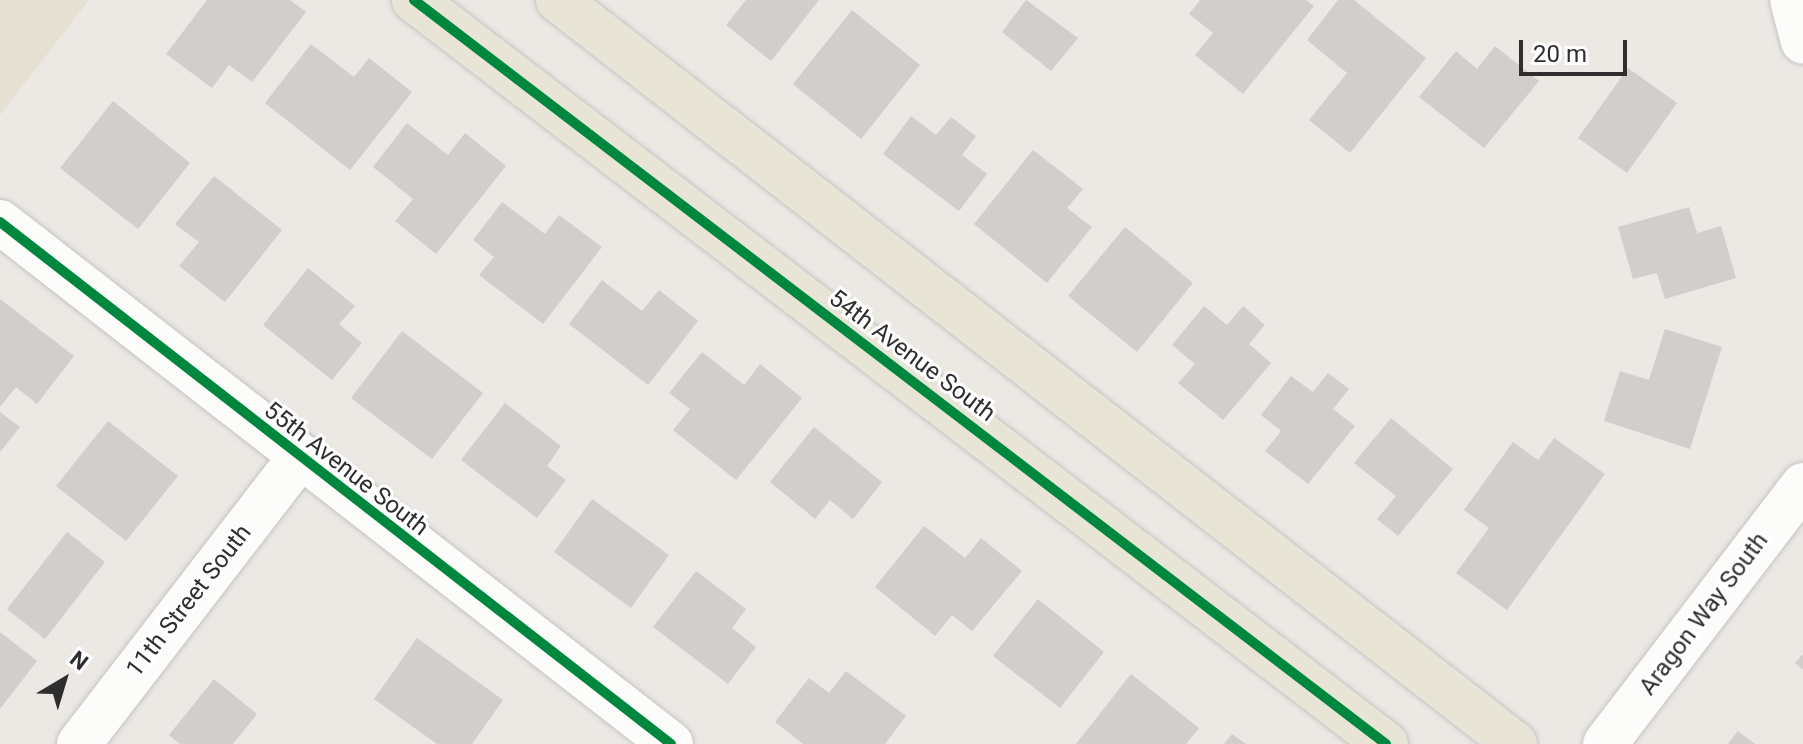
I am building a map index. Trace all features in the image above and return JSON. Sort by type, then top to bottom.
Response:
[{"type":"main road","name":"54th Avenue South","points":[[414,0],[1386,744]]},
{"type":"main road","points":[[558,0],[1515,744]]},
{"type":"street","points":[[1792,0],[1803,42]]},
{"type":"street","name":"55th Avenue South","points":[[0,222],[299,458],[671,744]]},
{"type":"street","name":"11th Street South","points":[[79,744],[299,458]]},
{"type":"street","name":"Aragon Way South","points":[[1605,744],[1803,485]]},
{"type":"shaded area","points":[[0,0],[89,0],[0,115]]},
{"type":"building","points":[[207,0],[290,0],[306,12],[252,82],[229,65],[212,88],[166,54]]},
{"type":"building","points":[[746,0],[819,0],[771,61],[726,25]]},
{"type":"building","points":[[1026,0],[1078,38],[1051,71],[1002,32]]},
{"type":"building","points":[[1200,0],[1306,0],[1314,6],[1243,94],[1195,55],[1213,33],[1189,14]]},
{"type":"building","points":[[1338,0],[1354,0],[1426,58],[1350,153],[1309,120],[1347,73],[1307,40]]},
{"type":"building","points":[[852,10],[920,65],[861,139],[793,84]]},
{"type":"building","points":[[311,44],[354,77],[369,58],[412,92],[350,170],[265,103]]},
{"type":"building","points":[[1495,46],[1539,81],[1484,148],[1419,97],[1456,51],[1477,69]]},
{"type":"building","points":[[1628,68],[1677,103],[1627,173],[1578,138]]},
{"type":"building","points":[[113,101],[190,163],[138,229],[60,168]]},
{"type":"building","points":[[911,116],[936,135],[951,117],[976,136],[962,155],[987,174],[959,211],[883,154]]},
{"type":"building","points":[[407,123],[448,155],[465,133],[506,166],[436,254],[395,221],[413,199],[373,167]]},
{"type":"building","points":[[1033,150],[1083,189],[1067,208],[1092,227],[1047,283],[974,224]]},
{"type":"building","points":[[214,176],[282,230],[225,302],[179,266],[199,242],[175,224]]},
{"type":"building","points":[[502,202],[545,234],[559,215],[602,247],[543,324],[479,275],[494,257],[473,240]]},
{"type":"building","points":[[1689,207],[1697,233],[1721,226],[1736,278],[1665,299],[1657,273],[1633,279],[1618,227]]},
{"type":"building","points":[[1125,227],[1193,283],[1137,352],[1068,296]]},
{"type":"building","points":[[308,268],[355,306],[339,324],[362,343],[332,380],[263,325]]},
{"type":"building","points":[[602,280],[642,311],[659,290],[698,321],[648,385],[569,324]]},
{"type":"building","points":[[0,299],[74,356],[37,404],[16,387],[0,407]]},
{"type":"building","points":[[1204,306],[1227,325],[1243,306],[1265,325],[1249,344],[1271,363],[1223,420],[1178,383],[1195,364],[1172,345]]},
{"type":"building","points":[[1665,329],[1722,347],[1690,449],[1604,421],[1620,371],[1649,380]]},
{"type":"building","points":[[402,331],[483,393],[432,459],[351,398]]},
{"type":"building","points":[[702,352],[744,385],[760,364],[802,398],[736,480],[673,430],[690,409],[669,393]]},
{"type":"building","points":[[1328,373],[1349,389],[1333,409],[1355,426],[1308,484],[1265,451],[1281,431],[1261,415],[1291,376],[1313,392]]},
{"type":"building","points":[[505,403],[561,446],[547,466],[566,480],[537,518],[461,460]]},
{"type":"building","points":[[0,412],[20,427],[0,452]]},
{"type":"building","points":[[1391,418],[1453,469],[1398,536],[1377,519],[1396,496],[1354,463]]},
{"type":"building","points":[[108,421],[178,476],[126,541],[56,486]]},
{"type":"building","points":[[814,427],[882,482],[853,519],[830,500],[815,519],[770,482]]},
{"type":"building","points":[[1554,438],[1605,474],[1507,610],[1456,573],[1489,528],[1464,510],[1513,442],[1538,460]]},
{"type":"building","points":[[592,499],[669,555],[631,608],[554,552]]},
{"type":"building","points":[[924,526],[965,558],[981,538],[1022,571],[972,631],[952,615],[935,636],[875,587]]},
{"type":"building","points":[[67,532],[105,562],[45,639],[7,609]]},
{"type":"building","points":[[696,571],[746,609],[732,628],[756,647],[728,684],[653,627]]},
{"type":"building","points":[[1038,599],[1104,652],[1060,708],[993,656]]},
{"type":"building","points":[[0,632],[37,661],[0,709]]},
{"type":"building","points":[[417,638],[503,700],[472,744],[437,744],[374,699]]},
{"type":"building","points":[[1803,654],[1803,670],[1795,663]]},
{"type":"building","points":[[846,671],[906,716],[885,744],[803,744],[775,722],[809,678],[829,693]]},
{"type":"building","points":[[1131,674],[1199,728],[1186,744],[1076,744]]},
{"type":"building","points":[[214,679],[257,714],[233,744],[180,744],[169,735]]},
{"type":"building","points":[[1738,731],[1755,744],[1728,744]]},
{"type":"building","points":[[1232,734],[1246,744],[1224,744]]},
{"type":"cycle path","points":[[414,0],[1386,744]]},
{"type":"cycle path","points":[[0,222],[671,744]]}]
